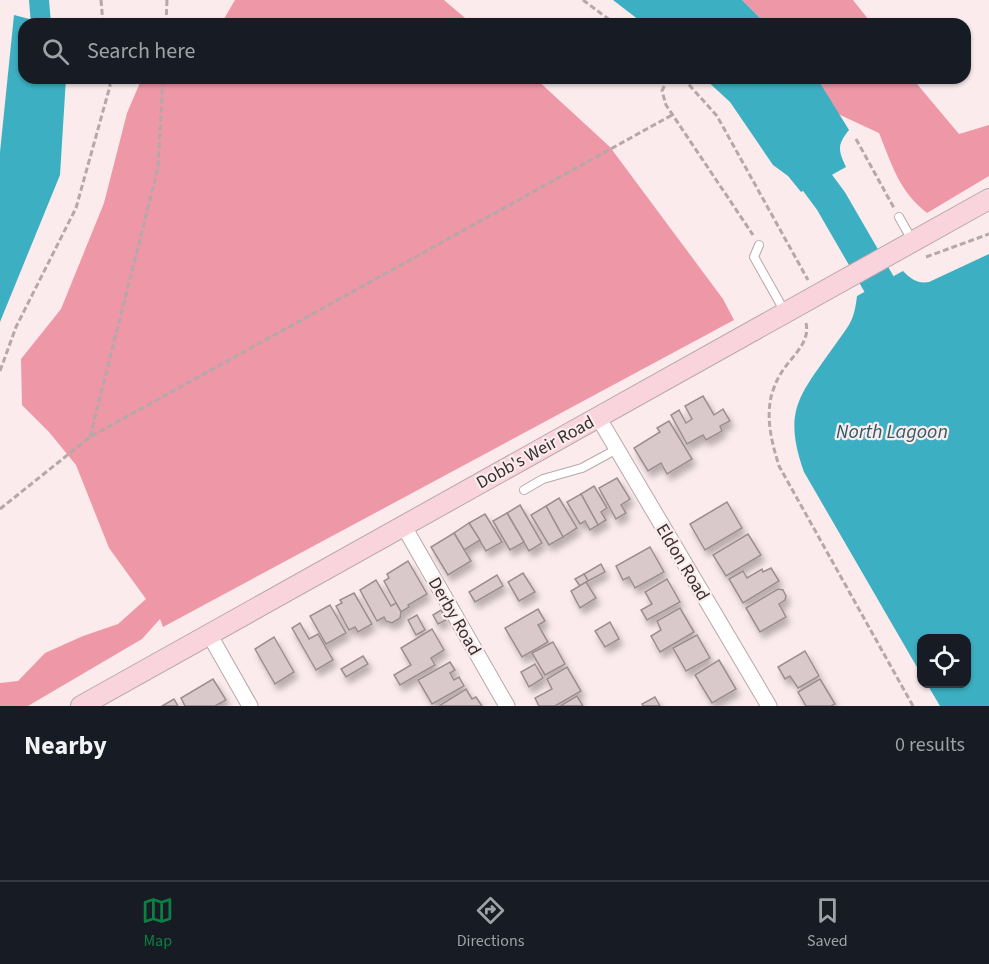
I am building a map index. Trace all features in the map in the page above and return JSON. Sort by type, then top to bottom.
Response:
[{"type":"street","name":"Dobb's Weir Road","points":[[81,706],[846,279],[909,251],[989,199]]},
{"type":"street","name":"Eldon Road","points":[[598,417],[769,706]]},
{"type":"street","name":"Derby Road","points":[[403,525],[507,706]]},
{"type":"street","points":[[209,634],[250,706]]},
{"type":"lane","points":[[899,217],[909,251]]},
{"type":"lane","points":[[759,245],[754,256],[790,310]]},
{"type":"lane","points":[[524,490],[543,479],[582,468],[617,450]]},
{"type":"path","points":[[101,0],[102,18]]},
{"type":"path","points":[[166,18],[167,0]]},
{"type":"path","points":[[583,0],[607,18]]},
{"type":"path","points":[[0,371],[16,327],[76,208],[110,84]]},
{"type":"path","points":[[90,437],[158,168],[163,84]]},
{"type":"path","points":[[664,84],[662,97],[672,115],[759,245]]},
{"type":"path","points":[[688,84],[717,116],[807,279]]},
{"type":"path","points":[[0,509],[90,437],[672,115]]},
{"type":"path","points":[[856,139],[899,217]]},
{"type":"path","points":[[909,251],[989,234]]},
{"type":"path","points":[[790,310],[807,324],[808,331],[805,341],[779,375],[771,396],[770,434],[779,466],[913,706]]},
{"type":"shaded area","points":[[235,0],[444,0],[465,18],[224,18]]},
{"type":"shaded area","points":[[742,0],[853,0],[867,18],[760,18]]},
{"type":"shaded area","points":[[139,84],[542,84],[610,147],[723,299],[734,320],[163,627],[160,619],[142,639],[28,706],[0,706],[0,683],[18,681],[45,653],[118,624],[146,599],[109,548],[76,465],[49,432],[22,405],[21,359],[61,309],[104,203],[127,113]]},
{"type":"shaded area","points":[[820,84],[917,84],[959,134],[989,125],[989,176],[927,213],[917,205],[903,186],[879,133],[838,114]]},
{"type":"water","points":[[613,0],[742,0],[760,18],[636,18]]},
{"type":"water","points":[[14,15],[26,18],[18,18],[18,84],[66,84],[60,175],[0,322],[0,152]]},
{"type":"water","points":[[710,84],[821,84],[849,130],[840,148],[846,167],[828,177],[821,173],[817,176],[816,183],[801,192],[788,176],[773,165],[730,102]]},
{"type":"water","name":"North Lagoon","points":[[989,254],[989,706],[940,706],[929,688],[971,688],[971,634],[917,634],[917,667],[804,472],[795,433],[798,404],[812,377],[850,323],[857,296],[903,271],[914,280],[929,282]]},
{"type":"building","points":[[703,396],[714,415],[723,409],[730,421],[720,426],[722,431],[706,440],[703,435],[687,444],[671,415],[679,410],[686,423],[692,419],[685,406]]},
{"type":"building","points":[[669,421],[692,459],[667,474],[661,463],[648,471],[634,448],[660,432],[657,428]]},
{"type":"building","points":[[617,478],[630,499],[621,505],[626,513],[616,519],[599,488]]},
{"type":"building","points":[[594,486],[607,508],[601,512],[606,520],[598,525],[581,494]]},
{"type":"building","points":[[581,494],[598,525],[590,530],[585,521],[580,524],[567,502]]},
{"type":"building","points":[[559,498],[577,528],[563,537],[546,506]]},
{"type":"building","points":[[727,502],[742,528],[705,550],[690,524]]},
{"type":"building","points":[[520,505],[542,543],[529,551],[507,513]]},
{"type":"building","points":[[546,506],[563,537],[549,545],[531,515]]},
{"type":"building","points":[[507,513],[524,542],[510,550],[493,521]]},
{"type":"building","points":[[485,514],[502,542],[486,551],[469,523]]},
{"type":"building","points":[[469,523],[480,540],[464,550],[454,533]]},
{"type":"building","points":[[454,533],[471,561],[448,575],[431,547]]},
{"type":"building","points":[[748,534],[761,555],[726,576],[713,555]]},
{"type":"building","points":[[650,547],[664,572],[635,588],[629,577],[623,580],[616,566]]},
{"type":"building","points":[[408,561],[427,594],[401,612],[384,581],[389,578],[387,574]]},
{"type":"building","points":[[601,564],[605,572],[588,581],[584,574]]},
{"type":"building","points":[[771,568],[779,581],[743,603],[729,579],[743,571],[747,578],[762,569],[763,572]]},
{"type":"building","points":[[523,573],[535,592],[519,601],[508,582]]},
{"type":"building","points":[[584,574],[588,581],[580,586],[575,579]]},
{"type":"building","points":[[497,575],[503,586],[475,602],[469,592]]},
{"type":"building","points":[[667,579],[680,602],[647,620],[641,610],[652,604],[645,592]]},
{"type":"building","points":[[376,580],[391,606],[396,603],[401,612],[400,618],[392,623],[386,621],[384,617],[377,621],[360,590]]},
{"type":"building","points":[[586,582],[596,598],[580,608],[571,591]]},
{"type":"building","points":[[778,589],[783,590],[786,596],[785,600],[779,604],[786,617],[760,632],[746,608]]},
{"type":"building","points":[[354,593],[372,624],[358,632],[355,627],[349,630],[336,606],[342,603],[340,600]]},
{"type":"building","points":[[330,605],[346,633],[326,644],[310,616]]},
{"type":"building","points":[[680,608],[694,632],[660,652],[651,636],[661,630],[657,621]]},
{"type":"building","points":[[538,609],[545,621],[538,625],[548,642],[522,657],[505,628]]},
{"type":"building","points":[[441,610],[446,620],[438,624],[433,615]]},
{"type":"building","points":[[417,615],[425,630],[416,635],[408,620]]},
{"type":"building","points":[[610,622],[619,639],[605,647],[595,631]]},
{"type":"building","points":[[300,623],[309,639],[318,634],[333,660],[316,670],[292,628]]},
{"type":"building","points":[[432,629],[444,650],[431,658],[435,665],[400,685],[394,675],[411,665],[401,648]]},
{"type":"building","points":[[697,635],[710,658],[686,671],[673,648]]},
{"type":"building","points":[[274,637],[294,672],[275,684],[255,649]]},
{"type":"building","points":[[553,642],[565,664],[545,675],[532,653]]},
{"type":"building","points":[[805,651],[819,676],[798,688],[790,676],[785,679],[778,667]]},
{"type":"building","points":[[363,656],[368,664],[346,677],[341,669]]},
{"type":"building","points":[[719,660],[736,689],[712,703],[695,675]]},
{"type":"building","points":[[450,662],[455,670],[450,673],[454,680],[459,677],[464,686],[432,704],[418,680]]},
{"type":"building","points":[[535,664],[543,678],[529,687],[521,672]]},
{"type":"building","points":[[567,667],[581,691],[555,706],[539,706],[535,698],[552,689],[547,679]]},
{"type":"building","points":[[213,679],[226,700],[215,706],[185,706],[181,698]]},
{"type":"building","points":[[820,679],[835,704],[806,706],[798,692]]},
{"type":"building","points":[[466,689],[472,699],[476,697],[482,706],[439,706]]},
{"type":"building","points":[[577,696],[583,706],[560,706]]},
{"type":"building","points":[[655,697],[660,706],[643,706],[642,704]]},
{"type":"building","points":[[174,699],[178,706],[162,706]]},
{"type":"waterway","points":[[39,0],[40,18]]},
{"type":"waterway","points":[[744,84],[831,201],[879,284]]}]
